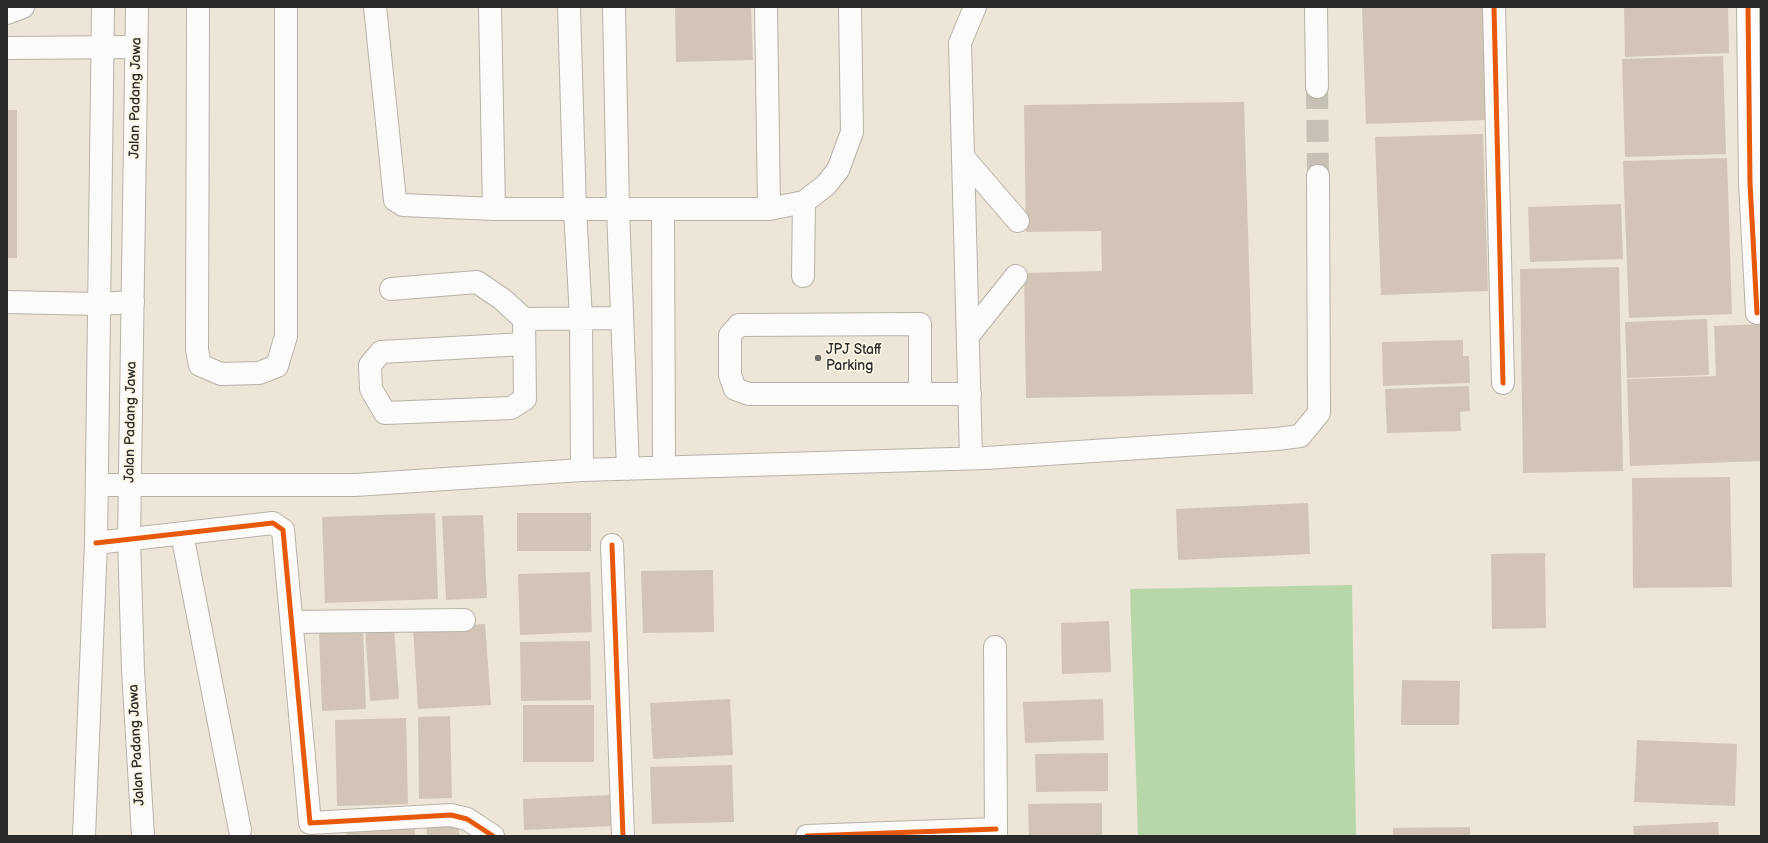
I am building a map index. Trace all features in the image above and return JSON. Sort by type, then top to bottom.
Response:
[{"type":"street","points":[[7,13],[23,7]]},
{"type":"street","points":[[84,836],[98,485],[98,304],[103,7]]},
{"type":"street","name":"Jalan Padang Jawa","points":[[137,7],[129,540],[133,670],[143,836]]},
{"type":"street","points":[[198,7],[197,350],[200,365],[221,374],[259,373],[277,366],[286,336],[286,7]]},
{"type":"street","points":[[375,7],[395,200],[403,205],[494,209],[575,208],[618,210],[769,209],[804,202],[826,185],[838,170],[852,132],[850,7]]},
{"type":"street","points":[[490,7],[494,209]]},
{"type":"street","points":[[569,7],[575,208],[581,318],[582,470]]},
{"type":"street","points":[[614,7],[618,210],[628,469]]},
{"type":"street","points":[[766,7],[769,209]]},
{"type":"street","points":[[971,458],[960,43],[975,7]]},
{"type":"street","points":[[1316,7],[1316,87]]},
{"type":"street","points":[[1494,7],[1503,383]]},
{"type":"street","points":[[1748,7],[1750,183],[1757,313]]},
{"type":"street","points":[[7,48],[102,46],[136,47]]},
{"type":"street","points":[[963,157],[1018,221]]},
{"type":"street","points":[[98,485],[354,485],[582,470],[971,458],[1277,439],[1300,436],[1318,413],[1318,176]]},
{"type":"street","points":[[803,276],[804,202]]},
{"type":"street","points":[[663,209],[664,467]]},
{"type":"street","points":[[968,336],[1016,276]]},
{"type":"street","points":[[391,289],[477,282],[502,299],[524,319],[622,318]]},
{"type":"street","points":[[7,302],[98,304],[133,302]]},
{"type":"street","points":[[524,319],[525,399],[511,408],[385,413],[371,389],[370,365],[381,352],[524,344]]},
{"type":"street","points":[[920,394],[920,324],[739,325],[730,334],[730,375],[735,389],[749,394],[920,394],[970,394]]},
{"type":"street","points":[[96,543],[273,523],[283,530],[310,830],[452,815],[467,819],[493,836]]},
{"type":"street","points":[[182,534],[240,830]]},
{"type":"street","points":[[612,545],[623,836]]},
{"type":"street","points":[[292,622],[464,620]]},
{"type":"street","points":[[807,836],[996,833],[995,647]]},
{"type":"green space","points":[[1352,585],[1356,836],[1138,836],[1130,589]]},
{"type":"building","points":[[675,7],[751,7],[753,60],[676,62]]},
{"type":"building","points":[[1362,7],[1484,7],[1488,120],[1366,124]]},
{"type":"building","points":[[1624,7],[1728,7],[1729,53],[1625,57]]},
{"type":"building","points":[[1723,56],[1726,154],[1625,157],[1622,59]]},
{"type":"building","points":[[1244,102],[1253,394],[1026,398],[1024,273],[1102,271],[1101,231],[1026,232],[1024,105]]},
{"type":"building","points":[[7,110],[17,110],[17,258],[7,258]]},
{"type":"building","points":[[1483,134],[1488,291],[1381,295],[1375,137]]},
{"type":"building","points":[[1727,158],[1732,314],[1629,318],[1623,161]]},
{"type":"building","points":[[1621,204],[1623,259],[1530,262],[1528,207]]},
{"type":"building","points":[[1619,267],[1623,471],[1523,473],[1520,269]]},
{"type":"building","points":[[1707,319],[1709,375],[1627,378],[1625,322]]},
{"type":"building","points":[[1761,324],[1761,461],[1630,466],[1627,379],[1716,376],[1714,326]]},
{"type":"building","points":[[1463,340],[1463,356],[1469,356],[1470,383],[1383,386],[1382,342]]},
{"type":"building","points":[[1469,386],[1470,411],[1460,412],[1461,431],[1387,433],[1385,389]]},
{"type":"building","points":[[1730,477],[1732,587],[1633,588],[1632,478]]},
{"type":"building","points":[[1308,503],[1310,554],[1178,560],[1176,509]]},
{"type":"building","points":[[435,513],[438,599],[325,603],[322,517]]},
{"type":"building","points":[[517,513],[591,513],[591,551],[517,551]]},
{"type":"building","points":[[483,515],[487,598],[446,600],[442,516]]},
{"type":"building","points":[[1545,553],[1546,628],[1492,629],[1491,554]]},
{"type":"building","points":[[713,570],[714,632],[643,633],[641,571]]},
{"type":"building","points":[[590,572],[592,632],[520,635],[518,574]]},
{"type":"building","points":[[1109,621],[1111,672],[1062,674],[1061,623]]},
{"type":"building","points":[[485,624],[491,705],[418,709],[413,628]]},
{"type":"building","points":[[394,626],[399,699],[370,701],[365,628]]},
{"type":"building","points":[[363,629],[366,709],[322,711],[319,631]]},
{"type":"building","points":[[590,641],[591,700],[521,701],[520,642]]},
{"type":"building","points":[[1402,680],[1460,681],[1459,725],[1401,725]]},
{"type":"building","points":[[730,699],[733,755],[653,759],[650,703]]},
{"type":"building","points":[[1103,699],[1104,740],[1025,743],[1023,702]]},
{"type":"building","points":[[523,705],[594,705],[594,762],[523,762]]},
{"type":"building","points":[[450,716],[452,798],[419,799],[418,717]]},
{"type":"building","points":[[406,718],[408,804],[337,806],[335,720]]},
{"type":"building","points":[[1637,740],[1737,744],[1735,806],[1634,802]]},
{"type":"building","points":[[1108,753],[1108,791],[1036,792],[1035,754]]},
{"type":"building","points":[[732,765],[734,822],[652,824],[650,767]]},
{"type":"building","points":[[612,795],[613,826],[524,830],[523,799]]},
{"type":"building","points":[[1102,803],[1102,836],[1029,836],[1028,804]]},
{"type":"building","points":[[459,821],[459,836],[427,836],[426,823]]},
{"type":"building","points":[[1718,822],[1719,836],[1634,836],[1633,826]]},
{"type":"building","points":[[415,827],[415,836],[347,836],[346,829]]},
{"type":"building","points":[[1470,827],[1470,836],[1393,836],[1393,828]]},
{"type":"tunnel","points":[[1317,87],[1318,176]]},
{"type":"cycle path","points":[[1494,7],[1503,383]]},
{"type":"cycle path","points":[[1748,7],[1750,183],[1757,313]]},
{"type":"cycle path","points":[[96,543],[273,523],[283,530],[310,823],[451,815],[467,819],[493,836]]},
{"type":"cycle path","points":[[612,545],[623,836]]},
{"type":"cycle path","points":[[807,836],[996,829]]},
{"type":"place","name":"JPJ Staff Parking","points":[[818,358]]}]
